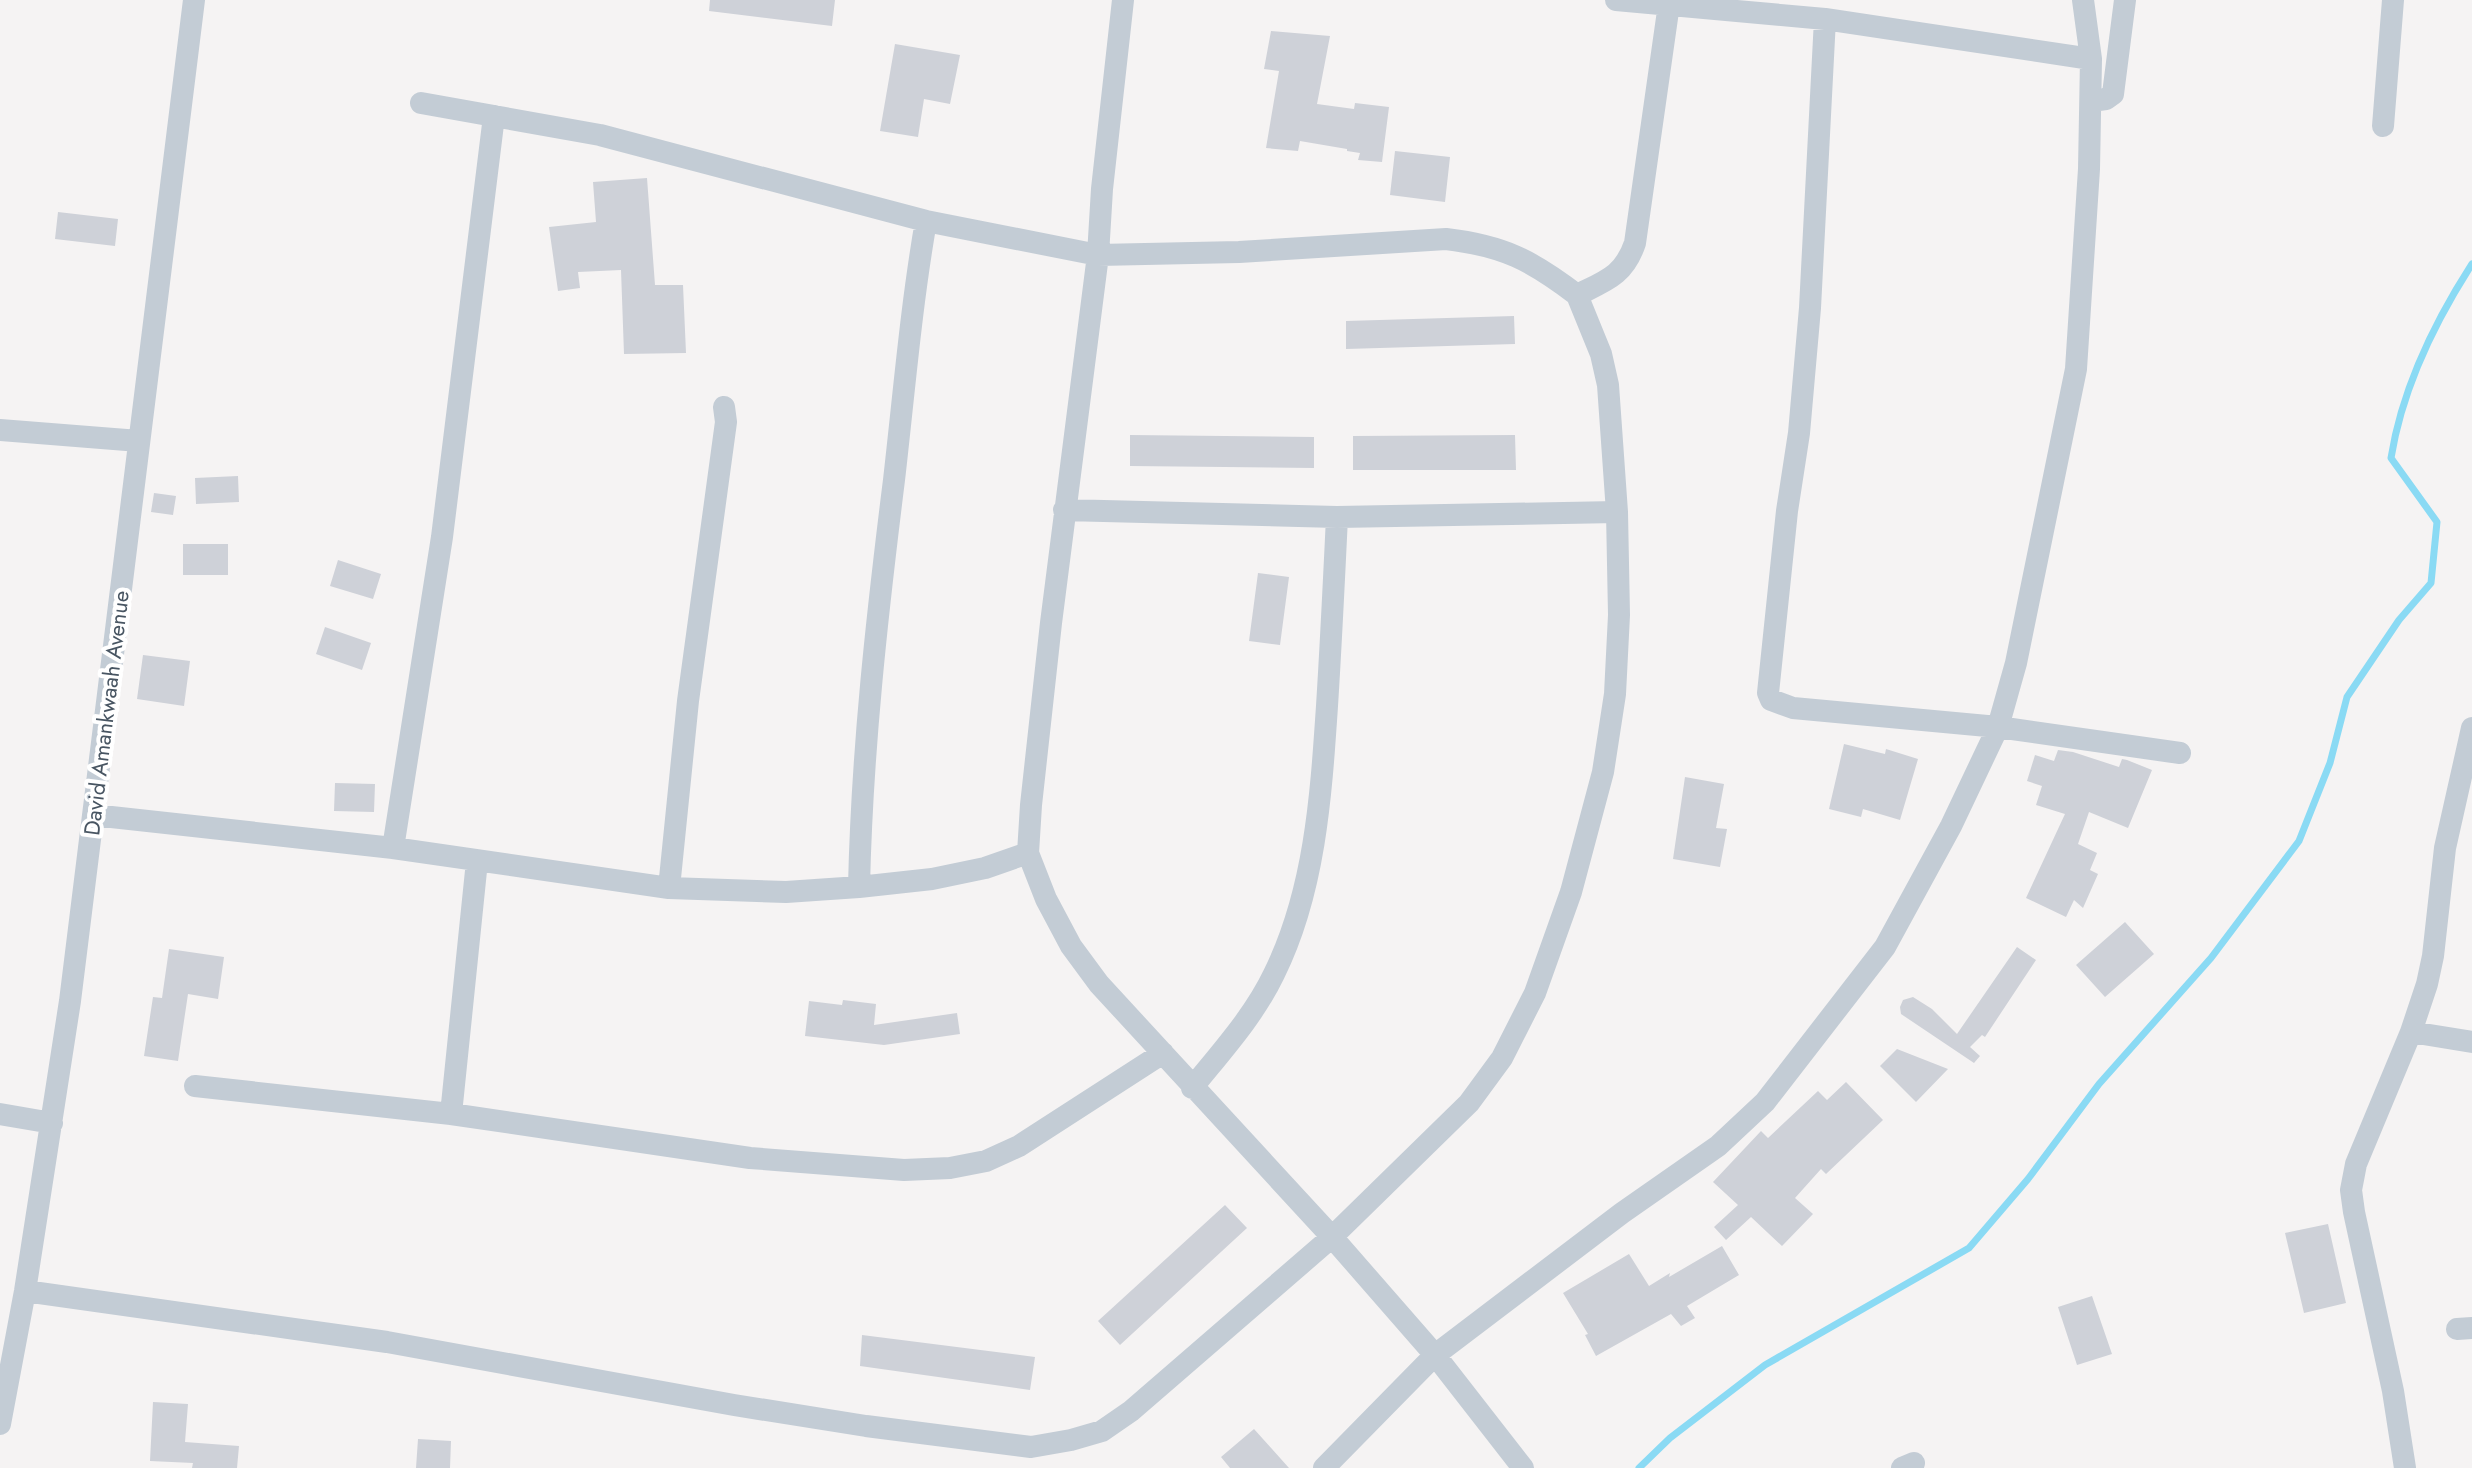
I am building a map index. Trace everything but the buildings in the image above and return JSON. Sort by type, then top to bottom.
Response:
[{"type":"street","name":"David Amankwaah Avenue","points":[[0,1424],[25,1291],[70,1001],[194,0]]},
{"type":"street","points":[[1123,0],[1098,255],[1064,510],[1028,853],[1046,899],[1071,946],[1099,984],[1332,1237],[1435,1355],[1523,1468]]},
{"type":"street","points":[[1616,0],[1825,19],[2091,59]]},
{"type":"street","points":[[1324,1468],[1435,1355],[1622,1213],[1718,1146],[1765,1102],[1885,947],[1951,826],[1998,727],[2028,609],[2076,369],[2091,101],[2091,59],[2083,0]]},
{"type":"street","points":[[2091,101],[2106,99],[2113,94],[2125,0]]},
{"type":"street","points":[[2383,126],[2393,0]]},
{"type":"street","points":[[1577,295],[1616,275],[1630,260],[1669,4]]},
{"type":"street","points":[[1825,19],[1810,308],[1799,433],[1787,511],[1768,693],[1771,700],[1793,708],[1998,727],[2180,753]]},
{"type":"street","points":[[25,1291],[387,1342],[673,1395],[851,1424],[1031,1447],[1071,1440],[1102,1431],[1131,1411],[1332,1237],[1469,1103],[1502,1058],[1535,993],[1571,892],[1603,772],[1615,694],[1619,615],[1617,512],[1608,385],[1601,354],[1577,295],[1540,267],[1512,253],[1478,243],[1446,239],[1239,252],[1098,255],[926,221],[600,135],[421,103]]},
{"type":"street","points":[[393,848],[442,537],[494,116]]},
{"type":"street","points":[[859,887],[871,666],[906,361],[926,221]]},
{"type":"street","points":[[669,888],[688,701],[726,422],[724,407]]},
{"type":"street","points":[[0,430],[139,441]]},
{"type":"street","points":[[1064,510],[1337,517],[1617,512]]},
{"type":"street","points":[[1192,1088],[1243,1024],[1274,975],[1307,880],[1318,816],[1324,752],[1337,517]]},
{"type":"street","points":[[2405,1468],[2393,1391],[2351,1190],[2356,1164],[2411,1032],[2433,956],[2445,848],[2472,728]]},
{"type":"street","points":[[93,815],[393,848],[669,888],[786,892],[859,887],[932,879],[985,868],[1028,853]]},
{"type":"street","points":[[451,1114],[477,861]]},
{"type":"street","points":[[2411,1032],[2472,1042]]},
{"type":"street","points":[[195,1086],[451,1114],[750,1158],[904,1170],[950,1168],[986,1161],[1019,1146],[1163,1053]]},
{"type":"street","points":[[0,1114],[52,1123]]},
{"type":"waterway","points":[[1639,1468],[1670,1438],[1765,1365],[1969,1248],[2028,1179],[2099,1084],[2211,958],[2299,841],[2330,763],[2347,697],[2399,620],[2431,583],[2437,522],[2391,458],[2403,407],[2421,357],[2472,264]]}]
